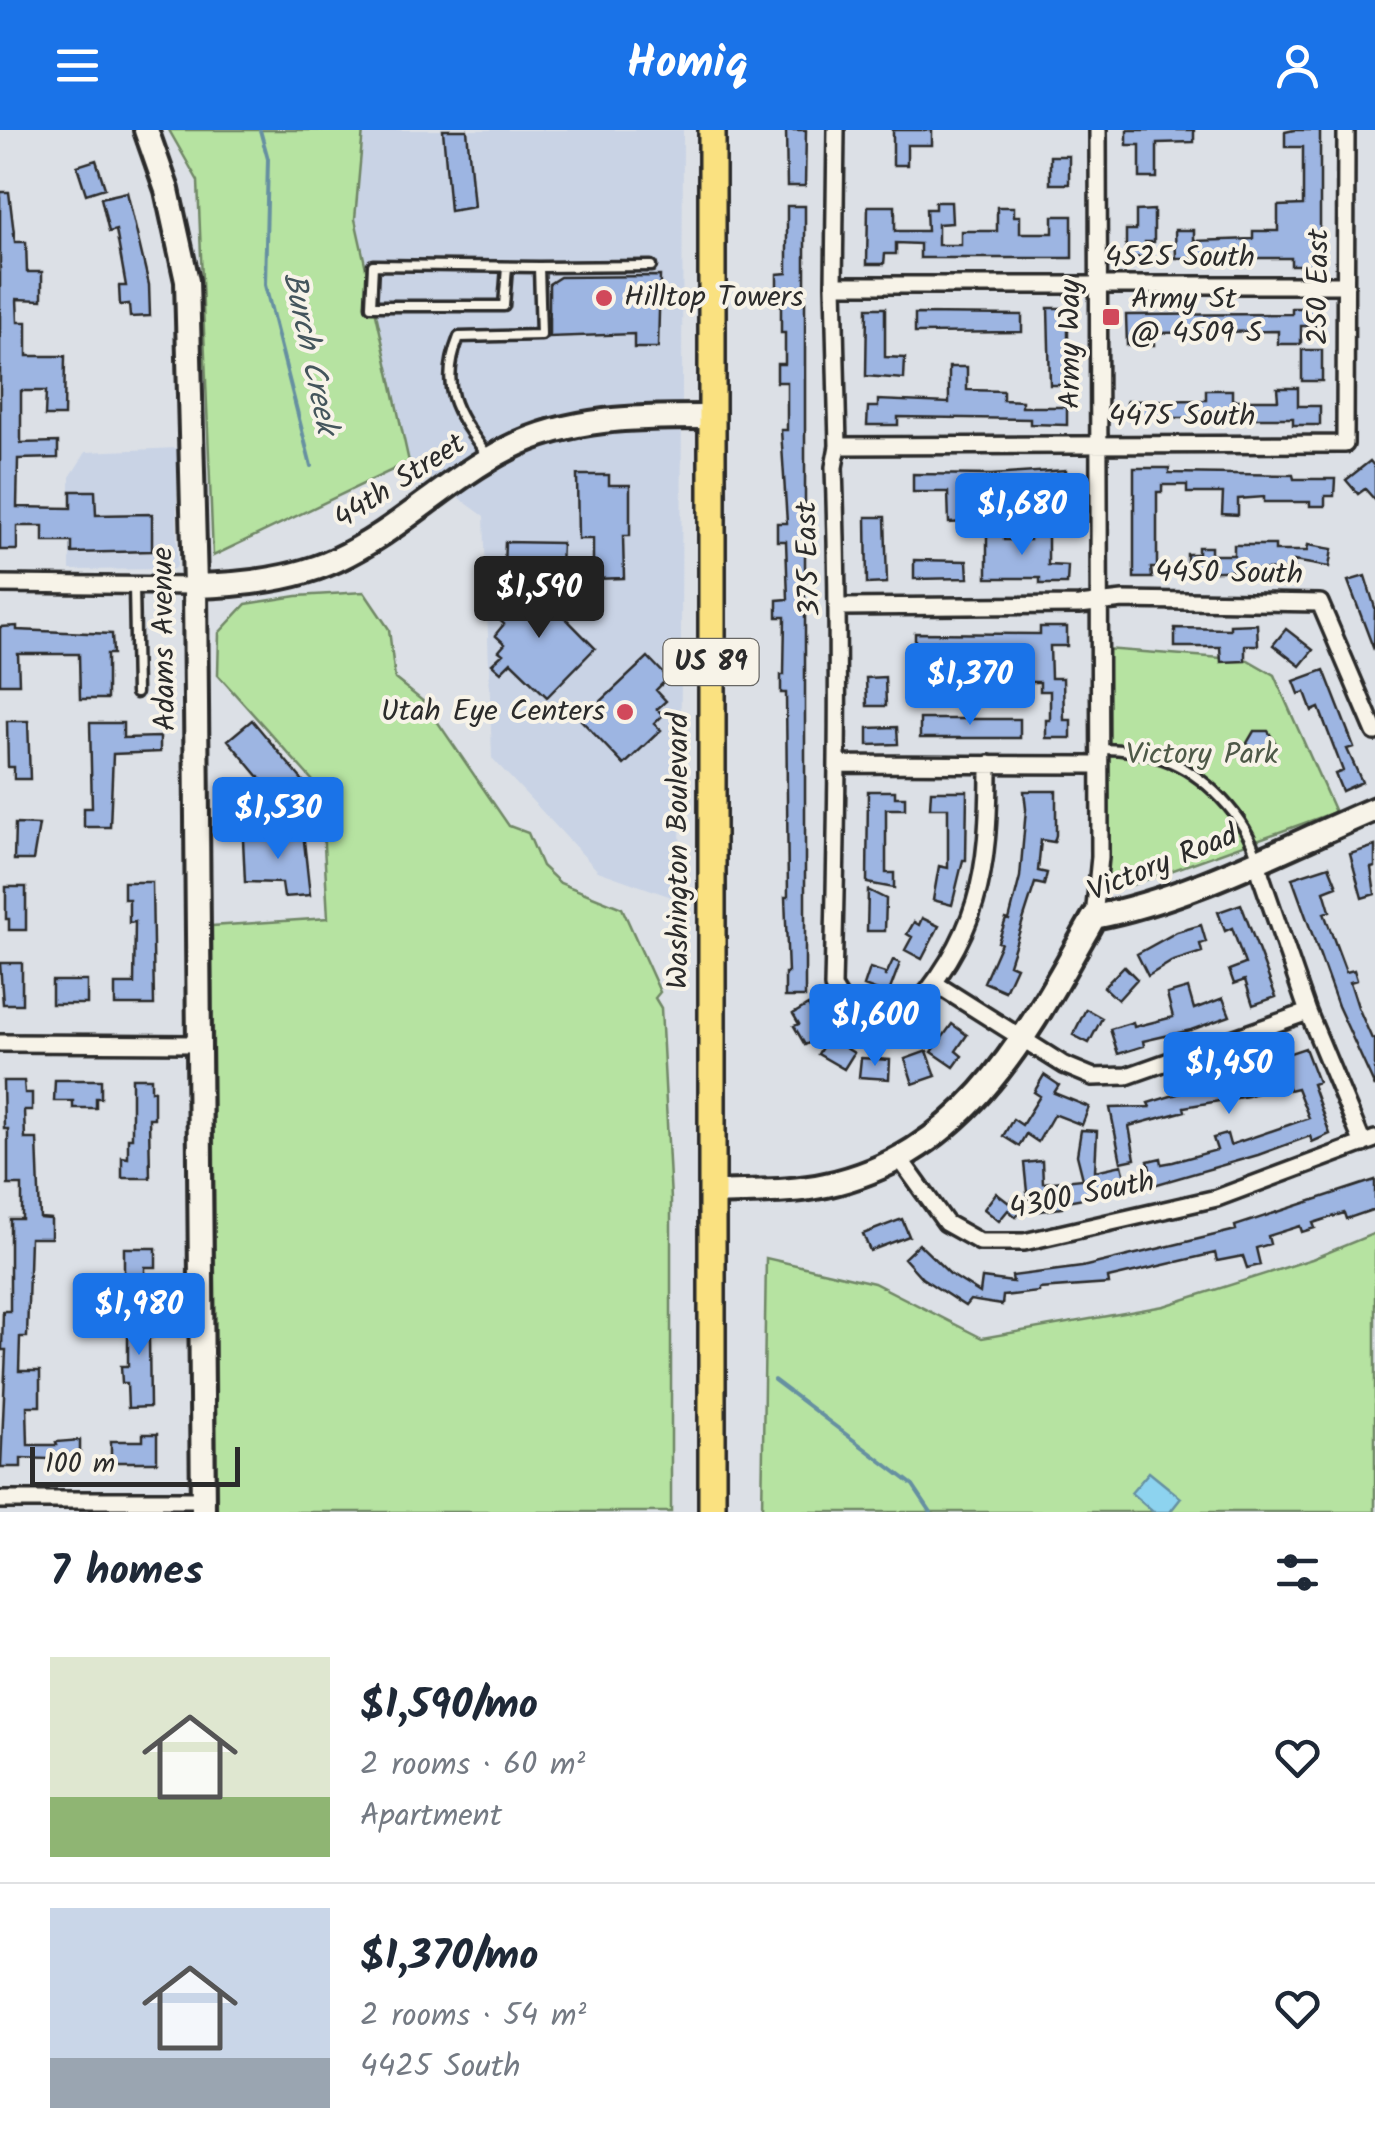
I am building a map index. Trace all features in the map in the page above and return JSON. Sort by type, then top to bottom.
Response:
[{"type":"main road","name":"Washington Boulevard","points":[[712,130],[712,1512]]},
{"type":"street","name":"Adams Avenue","points":[[146,130],[167,190],[187,281],[194,586],[203,1506]]},
{"type":"street","name":"375 East","points":[[836,130],[838,446],[834,467],[838,764],[832,988],[848,1013],[871,1025],[903,1021],[936,984]]},
{"type":"street","name":"Army Way","points":[[1094,918],[1100,857],[1098,130]]},
{"type":"street","name":"250 East","points":[[1346,130],[1346,444]]},
{"type":"street","name":"4525 South","points":[[834,285],[1346,285]]},
{"type":"street","name":"44th Street","points":[[0,584],[233,585],[293,574],[335,560],[384,532],[461,475],[530,440],[590,422],[710,417]]},
{"type":"street","name":"4475 South","points":[[838,446],[1346,444]]},
{"type":"street","name":"4450 South","points":[[838,607],[1123,600],[1320,603],[1375,732]]},
{"type":"street","points":[[838,764],[990,764],[1098,757]]},
{"type":"street","points":[[990,764],[984,875],[972,916],[936,984],[1064,1065],[1094,1077],[1127,1076],[1308,1012]]},
{"type":"street","name":"Victory Road","points":[[900,1159],[935,1137],[970,1107],[1037,1018],[1094,918],[1123,914],[1375,809]]},
{"type":"street","points":[[1258,859],[1260,876],[1308,1012],[1369,1142]]},
{"type":"street","points":[[0,1044],[199,1044]]},
{"type":"street","name":"4300 South","points":[[900,1159],[946,1222],[980,1242],[1024,1242],[1217,1198],[1369,1142]]},
{"type":"street","points":[[711,1193],[824,1186],[900,1159]]},
{"type":"street","points":[[0,1500],[203,1506]]},
{"type":"lane","points":[[507,267],[504,306],[372,306],[373,264],[652,266]]},
{"type":"lane","points":[[490,459],[456,411],[449,388],[450,359],[458,337],[541,335],[538,267]]},
{"type":"lane","points":[[134,586],[136,693]]},
{"type":"lane","points":[[1098,757],[1130,750],[1167,760],[1198,779],[1228,806],[1254,844],[1258,859]]},
{"type":"shaded area","points":[[363,130],[683,130],[680,900],[598,871],[492,758],[484,516],[409,462],[355,219]]},
{"type":"shaded area","points":[[177,448],[177,566],[70,570],[70,477],[86,452]]},
{"type":"green space","points":[[169,130],[363,130],[355,219],[409,462],[213,556],[198,181]]},
{"type":"green space","points":[[364,592],[389,629],[395,679],[424,702],[509,826],[528,833],[542,866],[560,883],[622,908],[660,992],[655,998],[661,1008],[671,1200],[671,1512],[217,1512],[212,926],[328,918],[321,790],[218,675],[219,633],[246,604]]},
{"type":"green space","name":"Victory Park","points":[[1105,649],[1248,660],[1274,675],[1335,812],[1132,885],[1106,873]]},
{"type":"green space","points":[[1375,1233],[1375,1512],[762,1512],[766,1258],[874,1283],[982,1338],[1164,1306],[1312,1259]]},
{"type":"water","points":[[1149,1472],[1181,1498],[1170,1512],[1153,1512],[1131,1493]]},
{"type":"building","points":[[443,130],[467,130],[474,207],[450,211]]},
{"type":"building","points":[[786,130],[806,130],[805,186],[787,186]]},
{"type":"building","points":[[893,130],[932,130],[932,145],[907,145],[907,165],[893,165]]},
{"type":"building","points":[[1127,130],[1194,130],[1194,142],[1157,143],[1157,178],[1140,178],[1140,145],[1127,145]]},
{"type":"building","points":[[1320,130],[1320,265],[1291,265],[1291,258],[1176,258],[1175,230],[1194,230],[1194,241],[1253,239],[1253,231],[1278,231],[1278,206],[1303,205],[1303,147],[1285,147],[1285,132]]},
{"type":"building","points":[[1050,156],[1069,156],[1069,184],[1050,184]]},
{"type":"building","points":[[96,160],[105,188],[86,194],[77,166]]},
{"type":"building","points":[[0,192],[9,192],[15,242],[26,242],[27,272],[42,272],[42,300],[17,299],[18,322],[27,322],[27,356],[65,356],[64,416],[45,416],[46,391],[21,391],[21,443],[58,442],[58,458],[18,459],[17,507],[71,508],[71,491],[95,491],[96,515],[152,514],[152,551],[72,553],[72,542],[43,542],[43,526],[17,526],[17,550],[0,550]]},
{"type":"building","points":[[127,192],[149,285],[150,316],[130,317],[129,304],[120,305],[119,286],[126,286],[116,230],[109,232],[101,198]]},
{"type":"building","points":[[935,202],[951,202],[952,223],[938,224],[938,245],[961,245],[961,231],[997,231],[997,207],[1014,207],[1014,216],[1020,216],[1020,233],[1053,233],[1053,216],[1072,216],[1072,258],[920,258],[920,244],[896,243],[896,254],[885,254],[884,264],[867,264],[868,206],[895,206],[895,231],[927,231],[926,209],[935,209]]},
{"type":"building","points":[[787,206],[805,206],[805,997],[785,997],[786,693],[781,693],[781,675],[785,617],[777,617],[777,600],[788,599],[786,541],[777,541],[777,523],[787,523],[781,430],[787,430],[787,382],[777,382],[777,364],[785,364],[785,333],[781,333],[781,304],[771,304],[770,291],[777,290],[777,274],[787,273]]},
{"type":"building","points":[[1154,210],[1154,242],[1145,242],[1145,257],[1126,258],[1126,230],[1136,230],[1136,211]]},
{"type":"building","name":"Hilltop Towers","points":[[660,276],[658,348],[634,348],[634,334],[549,337],[549,284],[560,277]]},
{"type":"building","points":[[867,308],[885,308],[885,357],[905,358],[904,379],[866,376]]},
{"type":"building","points":[[1048,308],[1068,308],[1068,385],[1050,385]]},
{"type":"building","points":[[1292,308],[1320,308],[1320,326],[1301,326],[1301,344],[1278,344],[1278,331],[1154,333],[1154,345],[1127,345],[1126,315],[1292,314]]},
{"type":"building","points":[[915,314],[1022,315],[1022,332],[915,333]]},
{"type":"building","points":[[1302,350],[1322,350],[1322,381],[1302,381]]},
{"type":"building","points":[[949,367],[967,367],[967,390],[1003,391],[1003,400],[1022,401],[1022,407],[1067,407],[1067,425],[1030,424],[1030,419],[898,417],[898,425],[867,425],[868,407],[878,407],[878,400],[949,403]]},
{"type":"building","points":[[1277,388],[1298,388],[1298,406],[1320,406],[1320,425],[1293,425],[1293,418],[1127,418],[1127,401],[1206,400],[1206,390],[1232,390],[1232,400],[1278,400]]},
{"type":"building","points":[[1370,461],[1375,467],[1375,500],[1365,489],[1358,494],[1346,480]]},
{"type":"building","points":[[1134,468],[1169,468],[1169,473],[1335,479],[1334,496],[1325,496],[1325,506],[1310,506],[1310,502],[1264,502],[1264,497],[1238,499],[1238,515],[1222,514],[1223,493],[1187,493],[1187,485],[1162,485],[1162,492],[1157,492],[1157,568],[1151,568],[1152,578],[1134,578]]},
{"type":"building","points":[[1066,470],[1069,535],[1050,535],[1050,488],[981,495],[981,502],[965,502],[966,522],[949,523],[948,492],[913,492],[913,474],[991,475]]},
{"type":"building","points":[[577,475],[609,475],[609,485],[630,485],[630,536],[623,536],[624,578],[593,579],[593,539],[578,539]]},
{"type":"building","points":[[866,517],[885,517],[887,583],[867,584]]},
{"type":"building","points":[[987,529],[1004,529],[1004,540],[1030,540],[1030,531],[1048,531],[1048,565],[1068,566],[1067,584],[1040,584],[1040,578],[987,578]]},
{"type":"building","points":[[505,542],[562,543],[561,569],[504,568]]},
{"type":"building","points":[[1234,545],[1275,545],[1275,551],[1307,551],[1308,545],[1332,549],[1329,567],[1294,561],[1294,569],[1187,572],[1187,554],[1198,554],[1198,547],[1211,547],[1211,555],[1234,555]]},
{"type":"building","points":[[914,560],[967,561],[968,578],[914,579]]},
{"type":"building","points":[[1365,576],[1375,608],[1374,650],[1348,581]]},
{"type":"building","points":[[513,593],[542,594],[595,648],[547,697],[511,662],[501,672],[492,664],[503,654],[499,651],[505,644],[495,635],[504,624],[491,612]]},
{"type":"building","points":[[1257,624],[1258,645],[1245,645],[1245,661],[1221,662],[1220,647],[1175,647],[1175,628],[1230,629],[1230,625]]},
{"type":"building","points":[[17,626],[17,630],[112,634],[113,654],[107,654],[107,699],[80,699],[79,654],[18,654],[19,684],[0,684],[0,627]]},
{"type":"building","points":[[1040,627],[1067,627],[1067,646],[1050,646],[1051,678],[1063,678],[1064,720],[1071,720],[1071,738],[1046,738],[1050,691],[1040,691],[1040,682],[1028,682],[1027,662],[963,660],[963,674],[949,674],[949,656],[915,654],[915,633],[1040,634]]},
{"type":"building","points":[[1286,629],[1313,650],[1300,666],[1273,645]]},
{"type":"building","name":"Utah Eye Centers","points":[[648,657],[668,678],[656,690],[666,701],[657,709],[663,715],[654,724],[661,730],[624,765],[581,720]]},
{"type":"building","points":[[1324,670],[1354,747],[1347,749],[1362,782],[1342,791],[1335,774],[1343,771],[1319,708],[1312,711],[1305,692],[1299,694],[1294,681]]},
{"type":"building","points":[[885,677],[886,706],[867,706],[866,678]]},
{"type":"building","points":[[920,719],[1020,719],[1020,738],[920,738]]},
{"type":"building","points":[[252,720],[303,781],[279,801],[228,740]]},
{"type":"building","points":[[7,721],[28,721],[30,779],[14,779],[14,767],[8,767]]},
{"type":"building","points":[[90,723],[123,723],[123,738],[160,737],[160,752],[113,754],[110,827],[84,827],[84,808],[92,808]]},
{"type":"building","points":[[897,727],[898,744],[868,745],[868,728]]},
{"type":"building","points":[[1254,731],[1268,731],[1275,742],[1268,755],[1254,755],[1247,743]]},
{"type":"building","points":[[868,791],[895,791],[895,797],[905,797],[905,809],[886,809],[886,873],[894,873],[894,888],[867,883]]},
{"type":"building","points":[[931,791],[967,791],[966,860],[952,905],[933,900],[939,866],[948,868],[948,808],[930,808]]},
{"type":"building","points":[[1024,791],[1056,791],[1056,835],[1054,842],[1041,840],[1038,871],[1047,873],[1044,885],[1035,883],[1009,964],[1016,967],[1005,991],[984,982],[1001,943],[998,942],[1006,919],[1009,920],[1020,877]]},
{"type":"building","points":[[15,824],[39,825],[33,860],[14,860]]},
{"type":"building","points":[[276,832],[303,832],[310,895],[284,897],[282,883],[245,882],[243,839],[277,838]]},
{"type":"building","points":[[1375,846],[1375,867],[1371,868],[1375,894],[1362,898],[1350,854]]},
{"type":"building","points":[[1329,866],[1337,886],[1324,891],[1330,911],[1324,913],[1346,972],[1354,970],[1357,980],[1350,982],[1372,1039],[1375,1038],[1375,1087],[1338,1006],[1292,878]]},
{"type":"building","points":[[124,882],[152,882],[154,1005],[115,1005],[115,984],[134,984],[135,922],[129,923]]},
{"type":"building","points":[[6,887],[26,887],[26,930],[9,930]]},
{"type":"building","points":[[868,890],[886,899],[885,931],[867,931]]},
{"type":"building","points":[[1241,904],[1276,997],[1253,1005],[1245,980],[1234,984],[1229,970],[1245,964],[1232,928],[1225,931],[1218,912]]},
{"type":"building","points":[[922,918],[939,926],[922,959],[905,950],[912,937],[907,934],[914,922],[919,925]]},
{"type":"building","points":[[1201,925],[1206,942],[1200,944],[1202,952],[1171,962],[1148,976],[1137,954],[1177,932]]},
{"type":"building","points":[[893,960],[900,963],[888,995],[864,986],[870,968],[885,973],[885,977]]},
{"type":"building","points":[[0,963],[22,963],[22,1004],[3,1004]]},
{"type":"building","points":[[1124,966],[1137,979],[1118,1000],[1104,987]]},
{"type":"building","points":[[52,981],[87,981],[87,1004],[52,1004]]},
{"type":"building","points":[[1188,988],[1194,1009],[1223,998],[1230,1016],[1143,1041],[1144,1046],[1118,1054],[1110,1029],[1173,1017],[1167,994]]},
{"type":"building","points":[[808,1005],[824,1034],[805,1045],[794,1026],[799,1024],[793,1014]]},
{"type":"building","points":[[1086,1009],[1102,1018],[1089,1043],[1073,1035]]},
{"type":"building","points":[[952,1024],[967,1035],[956,1051],[962,1056],[954,1067],[932,1052]]},
{"type":"building","points":[[828,1037],[854,1053],[844,1069],[818,1054]]},
{"type":"building","points":[[1305,1048],[1318,1082],[1312,1084],[1330,1134],[1312,1142],[1310,1136],[1154,1185],[1148,1161],[1161,1158],[1162,1164],[1173,1162],[1217,1150],[1213,1138],[1227,1134],[1230,1145],[1309,1118],[1297,1088],[1289,1090],[1285,1077],[1261,1083],[1263,1091],[1248,1096],[1184,1107],[1185,1111],[1129,1126],[1135,1159],[1121,1162],[1110,1108],[1150,1107],[1148,1103],[1232,1077],[1231,1073],[1282,1060],[1281,1056]]},
{"type":"building","points":[[927,1051],[936,1076],[913,1084],[905,1059]]},
{"type":"building","points":[[861,1058],[890,1060],[889,1079],[859,1077]]},
{"type":"building","points":[[1044,1075],[1059,1085],[1054,1093],[1089,1107],[1082,1125],[1054,1114],[1038,1142],[1026,1134],[1019,1146],[1003,1136],[1013,1119],[1022,1125],[1040,1096],[1034,1092]]},
{"type":"building","points":[[132,1078],[151,1078],[151,1091],[154,1090],[154,1118],[149,1118],[150,1178],[122,1178],[122,1157],[128,1158],[128,1138],[132,1138]]},
{"type":"building","points":[[55,1080],[101,1080],[101,1098],[96,1098],[96,1108],[73,1108],[73,1101],[54,1101]]},
{"type":"building","points":[[3,1081],[24,1081],[25,1093],[32,1093],[32,1110],[24,1110],[25,1139],[37,1139],[40,1218],[51,1219],[51,1238],[30,1238],[27,1337],[20,1337],[19,1371],[40,1371],[40,1406],[27,1406],[28,1445],[80,1440],[80,1460],[21,1458],[21,1467],[1,1467],[6,1350],[2,1350],[3,1311],[10,1311],[10,1219],[22,1219],[22,1185],[8,1185]]},
{"type":"building","points":[[1081,1130],[1097,1131],[1095,1171],[1122,1165],[1128,1190],[1061,1202],[1062,1208],[1040,1211],[1037,1191],[1028,1202],[1024,1163],[1042,1161],[1043,1183],[1083,1179],[1077,1155]]},
{"type":"building","points":[[1375,1180],[1375,1209],[1346,1219],[1344,1213],[1313,1223],[1315,1228],[1302,1232],[1300,1226],[1268,1236],[1270,1244],[1256,1248],[1260,1265],[1247,1268],[1243,1256],[1217,1261],[1215,1253],[1108,1278],[1109,1284],[1039,1289],[1003,1296],[1002,1305],[970,1300],[965,1306],[922,1278],[904,1258],[919,1244],[950,1274],[980,1293],[982,1278],[1013,1282],[1012,1276],[1082,1267],[1236,1230],[1235,1226]]},
{"type":"building","points":[[996,1193],[1009,1203],[1015,1196],[1026,1205],[1016,1217],[1008,1210],[999,1221],[984,1209]]},
{"type":"building","points":[[902,1219],[909,1236],[870,1251],[863,1234]]},
{"type":"building","points":[[124,1248],[156,1248],[156,1267],[145,1267],[145,1286],[124,1286]]},
{"type":"building","points":[[133,1308],[153,1308],[153,1337],[149,1338],[150,1407],[128,1408],[127,1383],[122,1383],[121,1366],[128,1366],[128,1320],[133,1320]]},
{"type":"building","points":[[143,1434],[157,1434],[157,1462],[111,1462],[111,1441],[143,1441]]},
{"type":"waterway","name":"Burch Creek","points":[[260,130],[268,159],[265,285],[311,466]]},
{"type":"waterway","name":"Burch Creek","points":[[774,1380],[913,1485],[931,1512]]},
{"type":"place","name":"Hilltop Towers","points":[[604,298]]},
{"type":"place","name":"Army St @ 4509 S","points":[[1111,317]]},
{"type":"place","name":"Utah Eye Centers","points":[[625,712]]}]
